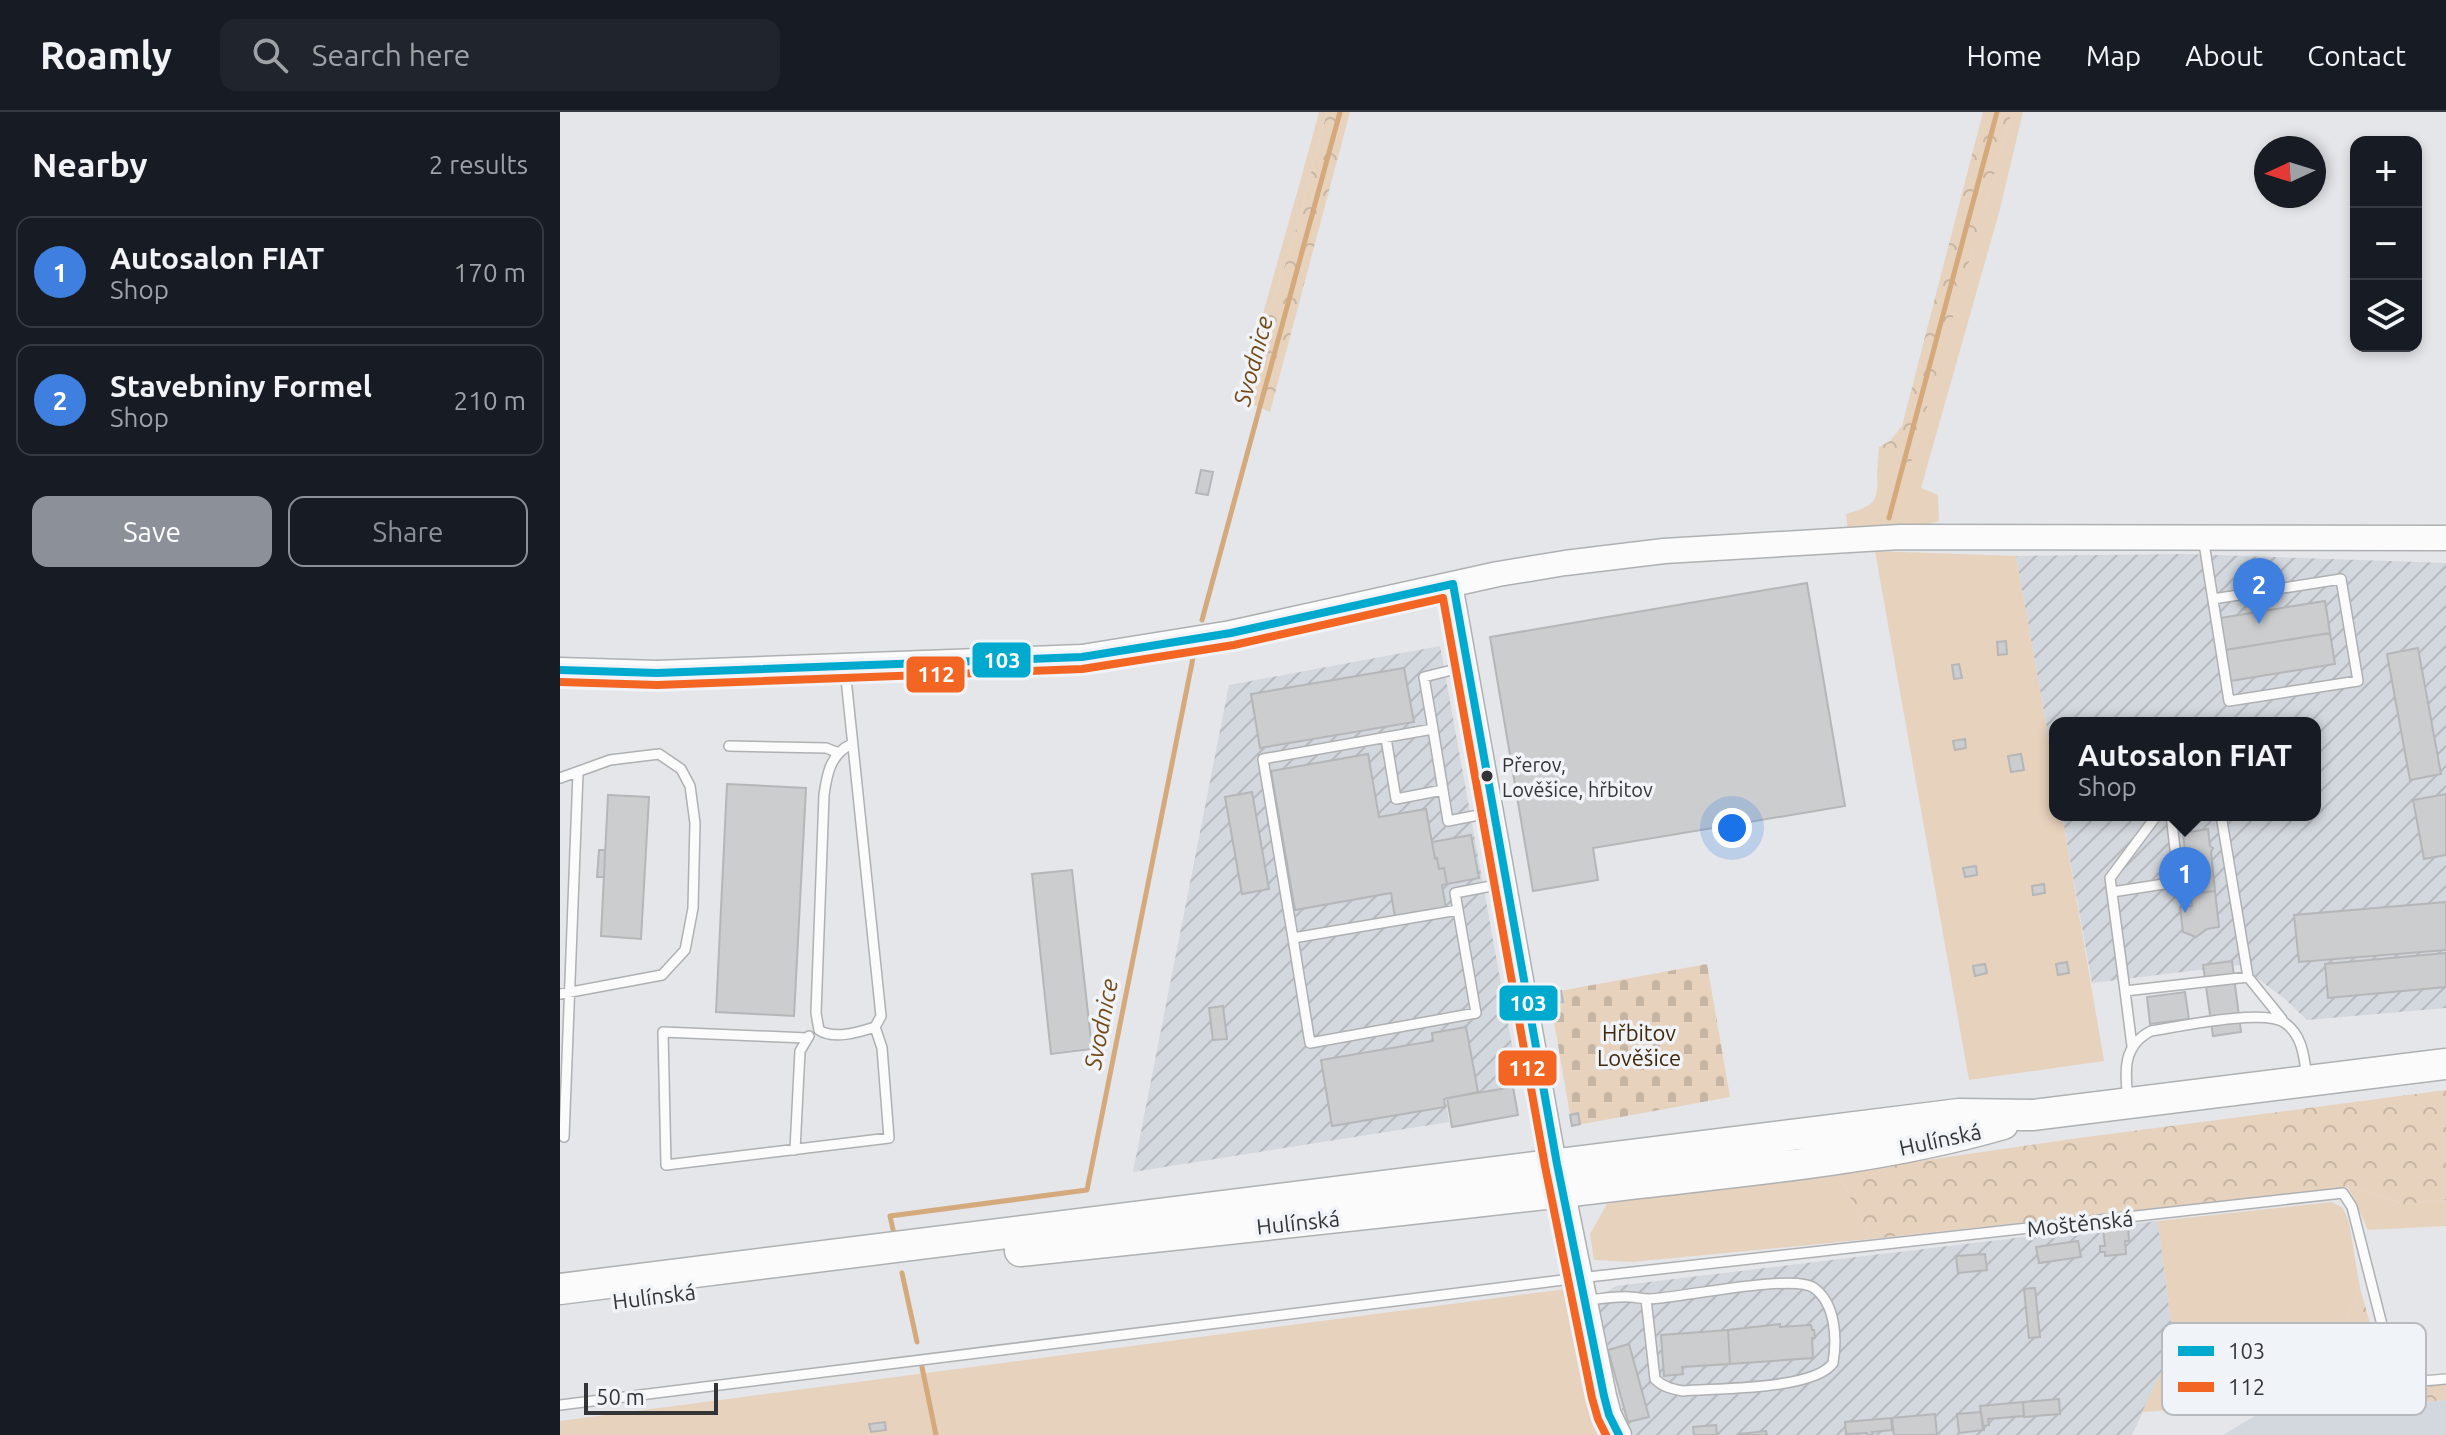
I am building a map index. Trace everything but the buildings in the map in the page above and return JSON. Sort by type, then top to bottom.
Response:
[{"type":"main road","name":"Hulínská","points":[[560,1308],[1560,1178],[1959,1114],[2032,1115],[2446,1064]]},
{"type":"main road","name":"Hulínská","points":[[560,1289],[1560,1178]]},
{"type":"street","points":[[560,670],[657,673],[1082,657],[1231,633],[1453,584],[1565,563],[1613,556],[1804,542],[1900,537],[2446,538]]},
{"type":"street","points":[[1453,584],[1581,1290],[1609,1415],[1619,1435]]},
{"type":"lane","points":[[2203,537],[2229,701],[2358,681],[2341,579],[2213,599]]},
{"type":"lane","points":[[844,666],[881,1016],[875,1027],[857,1033],[825,1034],[819,1030],[816,1013],[824,795],[827,773],[842,748],[852,744]]},
{"type":"lane","points":[[1468,666],[1424,677],[1448,821],[1494,812]]},
{"type":"lane","points":[[1433,729],[1263,759],[1310,1043],[1476,1013],[1455,893],[1507,883]]},
{"type":"lane","points":[[1386,738],[1396,799],[1443,790]]},
{"type":"lane","points":[[729,746],[826,748],[839,753]]},
{"type":"lane","points":[[560,778],[610,760],[659,754],[681,769],[690,786],[695,823],[693,908],[685,950],[662,975],[565,993]]},
{"type":"lane","points":[[564,1137],[565,993],[578,773]]},
{"type":"lane","points":[[2128,1103],[2126,1070],[2132,1046],[2110,878],[2153,821]]},
{"type":"lane","points":[[2112,892],[2164,884],[2178,874],[2172,821]]},
{"type":"lane","points":[[2222,821],[2248,977],[2299,1038],[2308,1081]]},
{"type":"lane","points":[[1293,938],[1458,910]]},
{"type":"lane","points":[[2125,991],[2248,977]]},
{"type":"lane","points":[[2132,1046],[2139,1037],[2151,1031],[2260,1016],[2284,1022]]},
{"type":"lane","points":[[807,1038],[663,1032],[666,1165],[889,1138],[882,1048],[875,1027]]},
{"type":"lane","points":[[795,1150],[800,1051],[807,1038],[819,1030]]},
{"type":"lane","name":"Moštěnská","points":[[1581,1290],[2343,1193],[2352,1207],[2382,1323]]},
{"type":"lane","points":[[560,1405],[1581,1290],[1646,1299],[1805,1284],[1824,1298],[1831,1313],[1833,1363],[1820,1375],[1796,1382],[1683,1391],[1672,1389],[1655,1379],[1646,1299]]},
{"type":"lane","name":"Moštěnská","points":[[2426,1381],[2446,1379]]},
{"type":"shaded area","points":[[2184,554],[2446,563],[2446,1008],[2307,1020],[2284,998],[2239,965],[2092,983],[2063,821],[2321,821],[2321,717],[2049,717],[2049,740],[2016,556]]},
{"type":"shaded area","points":[[1440,646],[1519,1084],[1446,1099],[1449,1122],[1133,1172],[1229,685]]},
{"type":"shaded area","points":[[2158,1221],[2171,1323],[2162,1323],[2162,1371],[2132,1435],[1634,1435],[1626,1427],[1597,1298],[1616,1286]]},
{"type":"shaded area","points":[[2446,1400],[2446,1435],[2223,1435],[2257,1415],[2426,1415],[2426,1402]]},
{"type":"green space","points":[[1319,112],[1327,112],[1292,245],[1269,311],[1249,403],[1241,400]]},
{"type":"green space","points":[[1327,112],[1350,112],[1270,412],[1249,403],[1269,311],[1292,245]]},
{"type":"green space","points":[[1983,112],[2012,112],[1909,470],[1877,475],[1879,447],[1890,441],[1902,426]]},
{"type":"green space","points":[[2012,112],[2023,112],[2000,209],[1921,488],[1938,495],[1939,521],[1917,528],[1848,530],[1846,514],[1872,502],[1877,492],[1877,475],[1909,469]]},
{"type":"green space","points":[[1875,551],[2016,556],[2049,740],[2049,821],[2063,821],[2104,1061],[1969,1080]]},
{"type":"green space","name":"Hřbitov Lověšice","points":[[1707,964],[1730,1097],[1572,1126],[1549,993]]},
{"type":"green space","points":[[2446,1090],[2446,1200],[2404,1204],[2348,1187],[1871,1239],[1838,1173],[2079,1138]]},
{"type":"green space","points":[[1838,1173],[1871,1239],[1632,1262],[1594,1260],[1590,1234],[1607,1204],[1636,1197]]},
{"type":"green space","points":[[2348,1187],[2404,1204],[2446,1200],[2446,1226],[2368,1230]]},
{"type":"green space","points":[[2332,1202],[2343,1208],[2349,1223],[2360,1288],[2345,1323],[2171,1323],[2158,1221]]},
{"type":"green space","points":[[2360,1288],[2370,1323],[2345,1323]]},
{"type":"green space","points":[[1566,1289],[1601,1435],[560,1435],[560,1421]]},
{"type":"green space","points":[[2162,1370],[2162,1411],[2142,1412]]},
{"type":"green space","points":[[2446,1384],[2446,1400],[2426,1401],[2426,1385]]},
{"type":"waterway","name":"Svodnice","points":[[1202,620],[1340,112]]},
{"type":"waterway","points":[[1889,518],[1997,112]]},
{"type":"waterway","name":"Svodnice","points":[[894,1234],[890,1216],[1087,1190],[1194,653]]},
{"type":"waterway","name":"Svodnice","points":[[902,1273],[917,1342]]},
{"type":"waterway","name":"Svodnice","points":[[922,1367],[936,1435]]},
{"type":"transit line","name":"103","points":[[560,670],[657,673],[1082,657],[1231,633],[1453,584],[1557,1164],[1604,1396],[1619,1435]]},
{"type":"transit line","name":"112","points":[[560,682],[657,685],[1082,669],[1234,645],[1443,598],[1545,1166],[1592,1398],[1606,1435]]},
{"type":"place","name":"Stavebniny Formel","points":[[2259,624]]},
{"type":"place","name":"Přerov, Lověšice, hřbitov","points":[[1487,776]]},
{"type":"place","name":"Autosalon FIAT","points":[[2185,913]]}]
